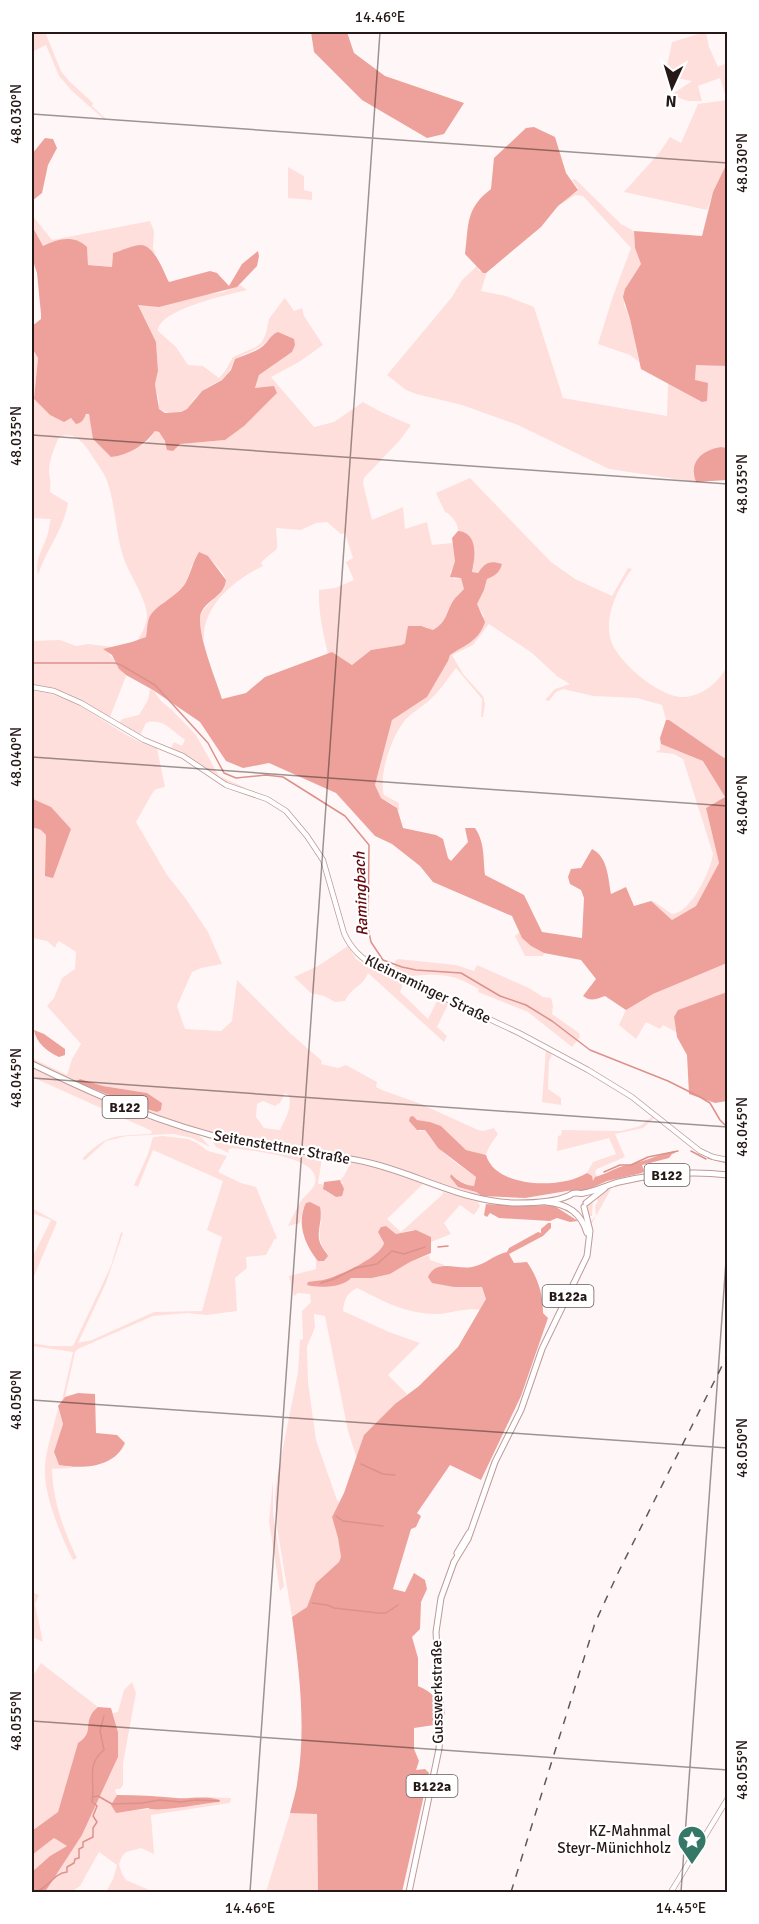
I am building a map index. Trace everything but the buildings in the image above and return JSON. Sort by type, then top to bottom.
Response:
[{"type":"main road","name":"Kleinraminger Straße","points":[[32,687],[54,691],[81,703],[144,740],[183,756],[226,785],[267,799],[281,807],[298,823],[322,860],[341,927],[353,949],[371,964],[537,1042],[609,1082],[642,1105],[696,1149],[713,1157],[728,1160]]},
{"type":"main road","name":"Seitenstettner Straße","points":[[32,1064],[86,1091],[132,1110],[195,1131],[271,1148],[357,1160],[391,1168],[447,1189],[483,1199],[510,1203],[539,1202],[568,1196]]},
{"type":"main road","name":"B122","points":[[568,1196],[611,1184],[669,1175],[728,1175]]},
{"type":"main road","name":"B122","points":[[567,1206],[575,1211],[611,1184]]},
{"type":"main road","points":[[581,1194],[585,1205]]},
{"type":"main road","points":[[567,1206],[568,1196]]},
{"type":"main road","name":"Seitenstettner Straße","points":[[539,1202],[567,1206]]},
{"type":"main road","name":"Gusswerkstraße","points":[[409,1893],[439,1749],[441,1713],[436,1632],[444,1586],[460,1546],[469,1533],[495,1462],[527,1396],[542,1349],[584,1264],[589,1241],[585,1205]]},
{"type":"main road","points":[[575,1211],[584,1222],[589,1241]]},
{"type":"main road","points":[[671,1893],[728,1798]]},
{"type":"shaded area","points":[[32,32],[45,32],[61,71],[93,103],[92,106],[105,120],[72,91],[59,76],[46,45],[32,52]]},
{"type":"shaded area","points":[[311,32],[347,32],[354,53],[385,76],[464,103],[444,134],[427,138],[362,100],[314,52]]},
{"type":"shaded area","points":[[706,32],[709,47],[718,67],[727,63],[727,97],[720,78],[698,86],[702,101],[688,101],[671,95],[692,81],[665,76],[672,42]]},
{"type":"shaded area","points":[[727,100],[727,163],[707,210],[624,192],[660,152],[670,137],[681,143],[698,104]]},
{"type":"shaded area","points":[[534,127],[555,137],[566,173],[578,190],[558,206],[541,227],[486,273],[483,273],[465,254],[472,210],[491,189],[494,158],[526,128]]},
{"type":"shaded area","points":[[45,138],[53,139],[57,148],[48,165],[42,193],[32,201],[32,154]]},
{"type":"shaded area","points":[[727,163],[727,366],[696,365],[695,380],[708,383],[707,401],[702,402],[641,369],[623,297],[625,289],[641,264],[635,248],[634,231],[702,236],[713,192]]},
{"type":"shaded area","points":[[288,167],[304,176],[304,190],[312,192],[312,200],[288,198]]},
{"type":"shaded area","points":[[575,179],[621,224],[634,231],[635,248],[641,264],[625,289],[624,304],[630,319],[639,362],[630,355],[598,344],[631,248],[583,196],[575,195],[558,206],[577,192],[578,188],[572,180]]},
{"type":"shaded area","points":[[32,215],[52,240],[150,221],[154,231],[153,249],[156,254],[142,245],[113,253],[112,267],[88,265],[87,247],[65,240],[43,247],[32,226]]},
{"type":"shaded area","points":[[32,226],[43,246],[65,239],[82,243],[87,247],[88,265],[112,267],[113,253],[138,245],[146,246],[158,260],[169,282],[210,271],[217,273],[229,286],[242,264],[258,251],[257,266],[237,287],[159,307],[138,305],[156,342],[158,371],[155,384],[159,409],[165,413],[181,412],[187,409],[202,391],[222,380],[231,370],[235,359],[260,348],[278,332],[294,339],[295,345],[292,352],[259,375],[255,388],[274,386],[277,393],[244,426],[225,440],[180,444],[173,451],[167,450],[165,441],[159,432],[155,431],[136,448],[111,457],[93,439],[89,414],[86,414],[83,420],[76,424],[71,418],[64,422],[50,415],[34,399],[38,358],[32,348],[32,326],[41,319],[41,314],[37,273],[32,258]]},
{"type":"shaded area","points":[[477,266],[479,271],[487,272],[481,291],[506,296],[534,307],[563,398],[667,416],[668,383],[702,402],[695,380],[696,364],[727,366],[727,448],[721,447],[693,473],[696,482],[609,469],[518,425],[462,405],[406,390],[387,375],[452,297],[462,280]]},
{"type":"shaded area","points":[[240,285],[247,290],[211,299],[182,310],[161,323],[158,331],[176,347],[188,365],[203,366],[219,378],[233,357],[262,342],[269,319],[285,298],[294,311],[302,308],[304,316],[323,345],[299,362],[271,377],[314,427],[334,422],[363,402],[411,425],[364,478],[363,483],[372,520],[403,507],[405,529],[427,522],[432,545],[452,543],[455,558],[450,573],[454,579],[461,578],[465,589],[454,599],[438,628],[433,631],[426,627],[408,636],[406,643],[402,645],[371,650],[352,665],[332,652],[328,654],[320,614],[319,590],[335,588],[354,580],[346,562],[353,558],[345,533],[341,534],[327,522],[316,523],[301,530],[276,528],[276,549],[261,563],[263,566],[231,587],[214,606],[204,629],[204,642],[199,628],[202,612],[226,585],[225,577],[208,556],[192,565],[186,582],[173,598],[158,608],[146,637],[137,641],[146,622],[146,608],[121,550],[108,483],[103,472],[80,440],[65,435],[59,437],[49,472],[50,492],[68,503],[63,522],[38,575],[38,559],[51,519],[32,518],[32,348],[38,358],[34,399],[50,415],[72,419],[89,414],[95,439],[103,448],[115,450],[137,447],[147,442],[155,431],[159,432],[165,441],[180,444],[225,440],[255,388],[259,375],[292,352],[273,334],[261,346],[235,359],[227,374],[204,390],[186,410],[174,413],[165,412],[158,408],[155,384],[158,371],[156,342],[138,305],[224,292]]},
{"type":"shaded area","points":[[721,447],[727,448],[727,480],[696,482],[694,469],[698,458],[708,451]]},
{"type":"shaded area","points":[[470,478],[551,562],[575,579],[612,596],[628,568],[632,569],[622,584],[611,610],[610,637],[613,646],[629,667],[652,685],[675,696],[692,696],[710,687],[727,666],[728,756],[724,759],[666,720],[662,705],[637,698],[593,696],[563,689],[556,692],[549,701],[545,700],[555,689],[570,684],[558,677],[532,653],[489,624],[473,645],[452,655],[463,674],[483,696],[485,704],[483,717],[481,717],[482,699],[456,668],[432,698],[406,719],[391,745],[385,766],[383,787],[384,795],[399,803],[399,811],[394,805],[381,798],[375,785],[392,720],[427,697],[450,655],[467,644],[484,616],[476,604],[487,579],[480,571],[472,572],[474,565],[468,535],[458,531],[456,523],[445,512],[436,493]]},
{"type":"shaded area","points":[[458,531],[465,533],[472,541],[474,560],[472,572],[478,573],[491,562],[502,564],[497,573],[487,579],[477,604],[485,622],[479,634],[450,655],[427,697],[392,720],[375,785],[381,798],[397,808],[403,828],[436,835],[443,839],[451,861],[468,842],[465,828],[475,828],[482,845],[485,875],[524,895],[542,932],[582,938],[584,898],[581,890],[570,884],[568,877],[571,869],[581,868],[592,849],[604,863],[611,894],[626,887],[634,906],[651,901],[672,920],[696,906],[719,863],[706,808],[725,797],[703,761],[661,744],[660,738],[666,720],[669,720],[724,758],[727,756],[727,963],[653,994],[626,1010],[605,996],[594,999],[586,998],[583,996],[596,979],[581,960],[544,953],[522,938],[512,916],[433,882],[420,866],[392,844],[375,836],[336,793],[269,763],[243,768],[226,761],[200,722],[153,690],[126,675],[119,669],[112,655],[103,649],[146,637],[148,620],[152,613],[182,588],[199,552],[208,556],[226,580],[219,594],[203,609],[200,621],[203,642],[222,699],[246,693],[265,677],[332,652],[352,665],[371,650],[405,643],[408,626],[421,626],[433,630],[441,624],[453,601],[464,589],[461,578],[450,577],[455,561],[452,538]]},
{"type":"shaded area","points":[[60,640],[76,646],[88,644],[113,647],[104,649],[126,676],[110,717],[64,692],[32,685],[32,641]]},
{"type":"shaded area","points":[[150,689],[196,735],[219,776],[246,788],[219,779],[171,748],[174,742],[182,746],[185,740],[162,723],[146,723],[140,736],[119,723],[122,719],[139,715],[148,700]]},
{"type":"shaded area","points":[[32,691],[66,699],[126,734],[157,748],[165,787],[153,792],[136,822],[167,875],[208,932],[222,964],[192,972],[177,1006],[185,1029],[221,1031],[232,1021],[237,980],[290,1033],[322,1061],[321,1064],[338,1068],[346,1065],[377,1082],[376,1087],[382,1090],[421,1104],[478,1130],[494,1128],[498,1134],[486,1155],[466,1150],[441,1126],[417,1120],[414,1125],[419,1131],[425,1130],[454,1162],[476,1177],[474,1186],[464,1183],[451,1174],[450,1177],[458,1187],[482,1196],[369,1159],[255,1141],[190,1126],[127,1104],[86,1086],[137,1106],[162,1103],[147,1093],[103,1086],[80,1079],[77,1081],[79,1083],[32,1061],[32,1058],[67,1075],[72,1059],[81,1044],[47,1006],[54,998],[62,978],[75,969],[76,952],[59,941],[55,948],[47,941],[32,938],[32,830],[34,828],[41,830],[46,835],[46,855],[71,829],[32,800]],"holes":[[[285,1093],[289,1096],[289,1110],[280,1130],[264,1128],[256,1117],[257,1104],[263,1101],[275,1106],[280,1103]]]},
{"type":"shaded area","points":[[660,741],[661,744],[704,761],[725,797],[706,808],[719,863],[696,906],[672,920],[651,901],[672,914],[679,912],[699,890],[713,854],[683,759],[674,754],[655,752],[660,750]]},
{"type":"shaded area","points":[[33,799],[51,807],[71,829],[53,878],[45,876],[46,835],[41,830],[35,828],[32,830]]},
{"type":"shaded area","points":[[520,932],[527,942],[544,953],[543,956],[525,956],[515,936]]},
{"type":"shaded area","points":[[348,946],[356,959],[369,968],[404,981],[400,992],[428,1019],[439,997],[449,1002],[437,1027],[447,1036],[444,1042],[368,973],[345,1001],[335,1002],[311,993],[294,977],[318,966]]},
{"type":"shaded area","points":[[398,959],[456,965],[474,971],[477,965],[529,988],[543,997],[551,998],[552,1014],[579,1033],[580,1037],[572,1047],[528,1012],[478,992],[479,989],[462,980],[431,975],[412,976],[410,979],[394,971],[395,961]]},
{"type":"shaded area","points":[[727,963],[727,992],[679,1010],[674,1017],[676,1032],[663,1025],[660,1029],[646,1022],[636,1039],[619,1025],[626,1010],[653,994]]},
{"type":"shaded area","points":[[727,992],[727,1101],[715,1103],[689,1094],[687,1055],[677,1037],[674,1017],[678,1010]]},
{"type":"shaded area","points":[[34,1030],[44,1034],[65,1049],[65,1055],[59,1057],[47,1050],[37,1039]]},
{"type":"shaded area","points":[[546,1049],[552,1055],[549,1061],[548,1089],[561,1098],[561,1105],[542,1102]]},
{"type":"shaded area","points":[[32,1068],[135,1115],[200,1136],[210,1147],[192,1138],[173,1134],[127,1136],[106,1141],[85,1160],[82,1159],[106,1140],[121,1136],[151,1134],[152,1131],[32,1077]]},
{"type":"shaded area","points":[[80,1079],[103,1086],[147,1093],[162,1103],[161,1110],[157,1112],[137,1106],[79,1083],[77,1081]]},
{"type":"shaded area","points":[[413,1116],[417,1120],[441,1126],[466,1150],[486,1155],[492,1166],[502,1174],[531,1183],[562,1182],[587,1173],[592,1176],[593,1181],[595,1177],[619,1167],[675,1151],[675,1153],[669,1158],[642,1165],[644,1171],[642,1173],[607,1181],[587,1190],[525,1198],[482,1196],[458,1187],[450,1177],[451,1174],[461,1182],[474,1186],[476,1177],[438,1148],[425,1130],[417,1130],[409,1121]]},
{"type":"shaded area","points":[[653,1116],[654,1118],[643,1128],[615,1134],[625,1157],[597,1169],[595,1181],[587,1173],[593,1162],[616,1154],[609,1138],[557,1151],[558,1136],[561,1135],[562,1130],[621,1131],[640,1126]]},
{"type":"shaded area","points":[[153,1137],[188,1139],[208,1151],[227,1156],[218,1172],[256,1187],[277,1238],[266,1255],[246,1257],[247,1268],[235,1278],[237,1311],[207,1315],[187,1313],[153,1316],[78,1349],[75,1352],[65,1397],[62,1400],[73,1352],[32,1346],[32,1343],[73,1346],[111,1266],[121,1232],[123,1233],[106,1283],[78,1343],[92,1340],[154,1312],[202,1311],[222,1237],[207,1230],[223,1181],[153,1150],[138,1187],[134,1185]]},
{"type":"shaded area","points":[[216,1139],[266,1150],[322,1158],[318,1184],[322,1184],[325,1191],[336,1197],[343,1183],[340,1180],[351,1162],[423,1184],[387,1219],[401,1232],[443,1192],[478,1202],[480,1206],[474,1215],[460,1205],[444,1223],[451,1234],[431,1242],[431,1237],[412,1230],[396,1234],[386,1226],[381,1227],[378,1232],[384,1243],[375,1255],[349,1270],[307,1285],[390,1274],[410,1262],[429,1255],[430,1260],[445,1265],[436,1268],[454,1287],[482,1287],[486,1299],[481,1310],[438,1314],[406,1309],[357,1288],[348,1295],[343,1311],[420,1343],[388,1375],[407,1394],[364,1435],[357,1459],[348,1431],[325,1316],[314,1314],[315,1327],[307,1347],[308,1382],[316,1440],[339,1502],[332,1517],[341,1557],[339,1562],[316,1583],[307,1607],[292,1617],[277,1527],[275,1497],[298,1372],[300,1340],[303,1339],[302,1311],[311,1302],[310,1294],[298,1293],[294,1296],[289,1276],[316,1269],[316,1258],[318,1261],[327,1253],[320,1239],[321,1222],[303,1208],[300,1223],[288,1226],[301,1201],[313,1188],[314,1174],[307,1167],[282,1156],[232,1148],[228,1150],[229,1153],[216,1147],[213,1142]]},
{"type":"shaded area","points":[[340,1180],[344,1189],[342,1196],[336,1197],[323,1189],[324,1182]]},
{"type":"shaded area","points":[[608,1189],[611,1189],[596,1216],[595,1206],[598,1201],[596,1198],[593,1200],[592,1216],[589,1216],[587,1204]]},
{"type":"shaded area","points":[[310,1202],[320,1207],[319,1239],[328,1256],[324,1261],[318,1261],[303,1234],[303,1211],[306,1203]]},
{"type":"shaded area","points":[[486,1204],[553,1205],[578,1221],[570,1222],[557,1218],[550,1221],[499,1218],[490,1213],[487,1217],[484,1215]]},
{"type":"shaded area","points":[[32,1208],[57,1222],[32,1281],[32,1258],[51,1220],[32,1213]]},
{"type":"shaded area","points":[[551,1223],[551,1228],[543,1236],[509,1254],[514,1263],[527,1262],[531,1268],[539,1286],[543,1313],[548,1318],[521,1396],[481,1480],[450,1465],[417,1513],[421,1516],[416,1527],[411,1529],[393,1589],[405,1592],[414,1573],[425,1580],[427,1589],[421,1602],[420,1629],[412,1637],[418,1658],[418,1686],[430,1693],[435,1701],[434,1725],[414,1728],[414,1749],[419,1761],[416,1770],[425,1769],[429,1773],[402,1892],[318,1892],[317,1814],[290,1813],[297,1782],[301,1738],[299,1677],[292,1617],[307,1607],[316,1583],[339,1562],[341,1557],[332,1517],[344,1493],[364,1435],[395,1404],[419,1386],[458,1347],[486,1299],[482,1287],[454,1287],[432,1283],[428,1277],[432,1271],[442,1266],[466,1268],[481,1264],[507,1252],[509,1248],[538,1232],[541,1233],[541,1229]]},
{"type":"shaded area","points":[[386,1226],[396,1234],[416,1230],[431,1237],[431,1253],[390,1274],[372,1278],[351,1278],[342,1284],[330,1286],[307,1285],[308,1282],[338,1275],[375,1255],[384,1243],[378,1232],[381,1227]]},
{"type":"shaded area","points":[[78,1393],[95,1394],[96,1433],[117,1435],[125,1443],[113,1458],[97,1465],[78,1467],[59,1465],[54,1452],[63,1424],[58,1406],[65,1397]]},
{"type":"shaded area","points":[[58,1408],[63,1424],[54,1453],[59,1465],[74,1468],[52,1469],[54,1492],[67,1536],[77,1558],[73,1560],[54,1515],[45,1478],[47,1452]]},
{"type":"shaded area","points":[[273,1480],[273,1513],[284,1586],[280,1591],[269,1522]]},
{"type":"shaded area","points":[[32,1592],[39,1595],[35,1604],[43,1642],[32,1637]]},
{"type":"shaded area","points":[[41,1663],[98,1707],[91,1715],[86,1736],[78,1743],[58,1812],[32,1830],[32,1677]]},
{"type":"shaded area","points":[[132,1682],[136,1693],[123,1763],[123,1785],[120,1789],[116,1789],[117,1795],[112,1805],[116,1812],[219,1802],[217,1799],[203,1797],[231,1798],[230,1803],[151,1815],[154,1854],[141,1848],[126,1852],[119,1864],[126,1880],[154,1892],[106,1892],[117,1865],[99,1852],[80,1886],[71,1892],[45,1892],[82,1835],[118,1757],[118,1732],[113,1713],[118,1712],[124,1690]]},
{"type":"shaded area","points":[[98,1707],[111,1708],[118,1732],[118,1757],[82,1835],[45,1892],[32,1892],[32,1872],[50,1856],[67,1846],[54,1838],[32,1855],[33,1830],[58,1812],[78,1743],[86,1736],[89,1719]]},
{"type":"shaded area","points":[[117,1795],[203,1797],[220,1800],[181,1807],[148,1808],[116,1813],[111,1805]]},
{"type":"shaded area","points":[[290,1813],[317,1813],[318,1892],[266,1892]]},
{"type":"shaded area","points":[[54,1838],[67,1846],[50,1856],[32,1872],[32,1855]]},
{"type":"waterway","name":"Ramingbach","points":[[32,663],[115,663],[121,665],[155,685],[208,743],[224,773],[236,778],[266,775],[283,777],[345,816],[369,845],[368,928],[371,942],[383,960],[416,970],[461,973],[500,996],[526,1005],[552,1021],[590,1050],[668,1081],[700,1097],[710,1103],[720,1120],[728,1128]]},
{"type":"waterway","points":[[604,1172],[620,1165],[631,1165],[648,1157],[678,1151]]},
{"type":"waterway","points":[[691,1151],[706,1159]]},
{"type":"waterway","points":[[708,1158],[728,1163]]},
{"type":"waterway","points":[[438,1247],[448,1246]]},
{"type":"waterway","points":[[321,1283],[356,1268],[377,1264],[392,1251],[404,1254],[425,1247]]},
{"type":"waterway","points":[[361,1464],[383,1474],[395,1475]]},
{"type":"waterway","points":[[336,1516],[343,1521],[383,1526]]},
{"type":"waterway","points":[[312,1603],[378,1613],[386,1613],[398,1605]]},
{"type":"waterway","points":[[92,1802],[93,1768],[98,1756],[104,1750],[100,1731],[104,1716]]},
{"type":"waterway","points":[[93,1797],[98,1796],[112,1804],[160,1800],[219,1801]]},
{"type":"waterway","points":[[34,1892],[39,1891],[58,1875],[67,1872],[67,1867],[79,1858],[79,1849],[83,1847],[83,1842],[93,1837],[93,1828],[97,1822],[93,1816],[97,1806],[94,1803]]},
{"type":"railway","points":[[511,1892],[595,1623],[728,1354]]},
{"type":"place","name":"KZ-Mahnmal Steyr-Münichholz","points":[[692,1866]]}]
